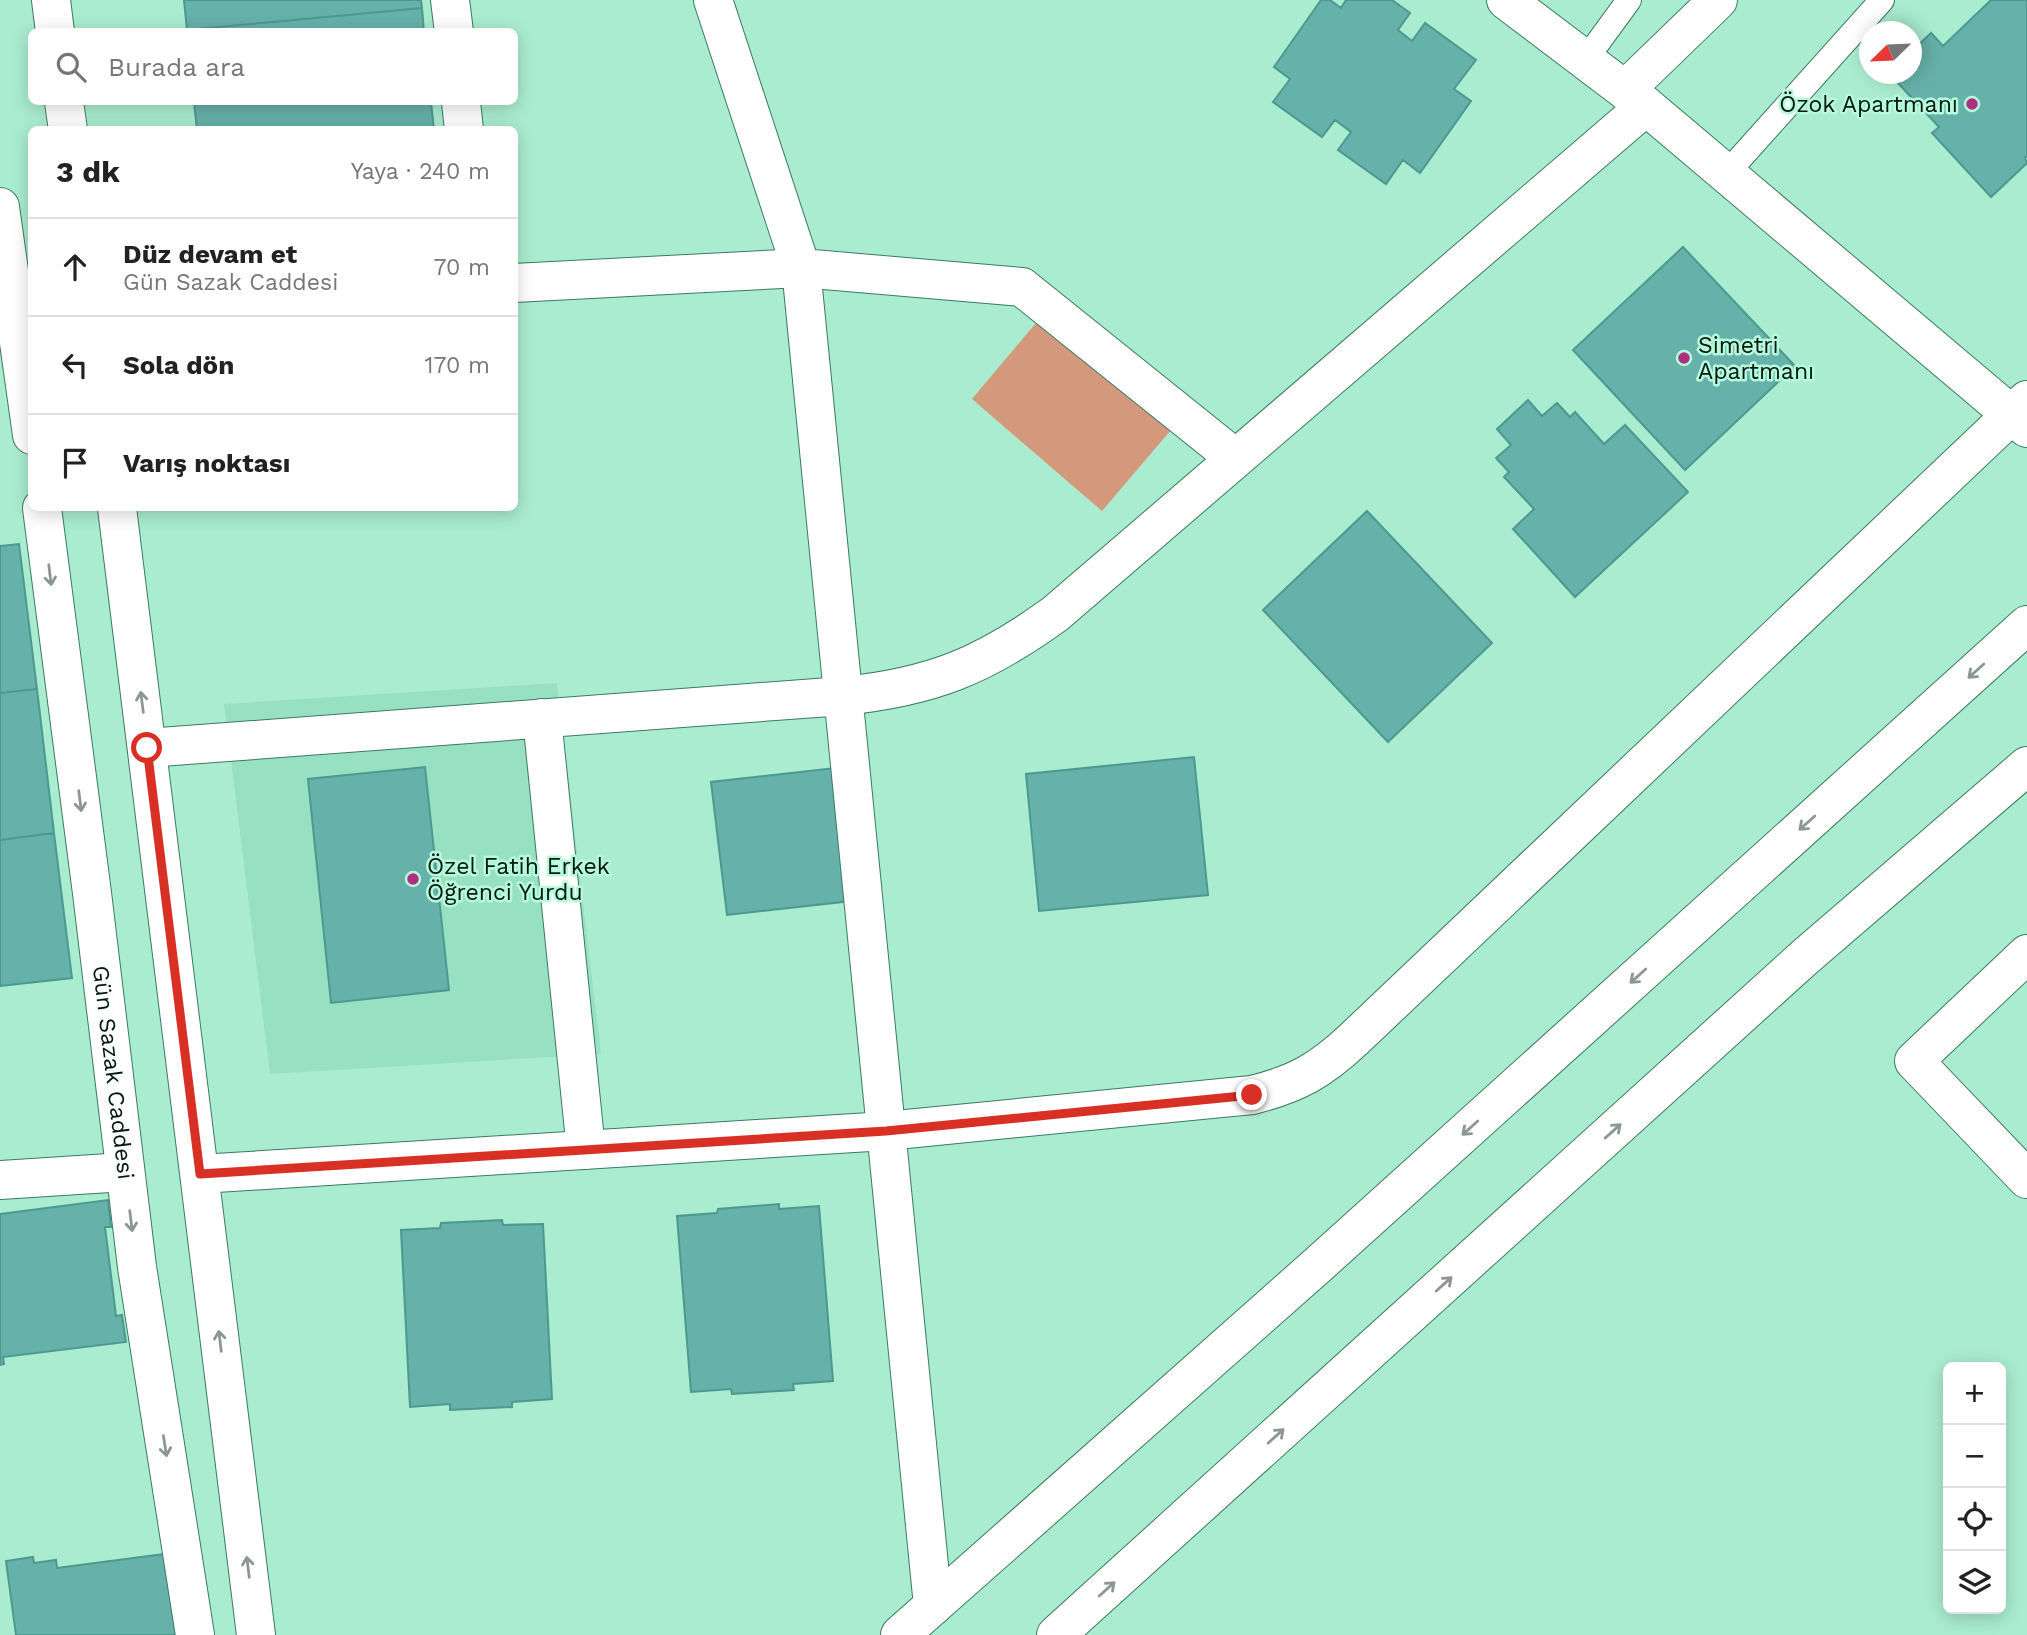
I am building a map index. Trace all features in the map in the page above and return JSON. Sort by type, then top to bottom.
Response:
[{"type":"street","points":[[51,0],[54,28]]},
{"type":"street","points":[[450,0],[454,28]]},
{"type":"street","points":[[713,0],[801,268],[933,1606]]},
{"type":"street","points":[[200,1174],[886,1131],[1252,1095],[1278,1089],[1303,1078],[1330,1061],[2022,414],[1636,98],[1506,0]]},
{"type":"street","points":[[147,748],[881,692],[956,672],[990,656],[1055,614],[1235,458],[1636,98],[1718,0]]},
{"type":"street","points":[[64,105],[67,126]]},
{"type":"street","points":[[461,105],[464,126]]},
{"type":"street","points":[[0,207],[6,301],[28,414]]},
{"type":"street","points":[[518,283],[801,268],[1022,287],[1235,458]]},
{"type":"street","name":"Gün Sazak Caddesi","points":[[42,511],[137,1267],[195,1635]]},
{"type":"street","points":[[117,511],[256,1635]]},
{"type":"street","points":[[900,1635],[1319,1264],[2027,625]]},
{"type":"street","points":[[542,719],[586,1150]]},
{"type":"street","points":[[1056,1635],[1805,957],[2027,766]]},
{"type":"street","points":[[2027,954],[1914,1061],[2027,1179]]},
{"type":"street","points":[[0,1180],[125,1172]]},
{"type":"lane","points":[[1586,59],[1629,0]]},
{"type":"lane","points":[[1726,174],[1882,0]]},
{"type":"shaded area","points":[[1051,305],[1182,417],[1102,511],[972,399]]},
{"type":"shaded area","name":"Özel Fatih Erkek Öğrenci Yurdu","points":[[557,683],[601,1054],[270,1074],[224,704]]},
{"type":"building","points":[[184,0],[421,0],[422,8],[208,28],[187,28]]},
{"type":"building","points":[[1321,0],[1330,0],[1341,8],[1346,0],[1392,0],[1410,13],[1398,30],[1412,41],[1425,23],[1476,60],[1454,89],[1471,101],[1420,173],[1403,160],[1386,184],[1338,150],[1351,132],[1335,120],[1322,137],[1273,102],[1290,79],[1274,67]]},
{"type":"building","name":"Özok Apartmanı","points":[[1991,0],[2027,0],[2027,163],[1991,197],[1932,133],[1939,127],[1899,84],[1922,84],[1922,42],[1931,33],[1943,46]]},
{"type":"building","points":[[422,8],[424,28],[208,28]]},
{"type":"building","points":[[194,105],[431,105],[434,126],[197,126]]},
{"type":"building","name":"Simetri Apartmanı","points":[[1683,247],[1795,366],[1685,470],[1573,350]]},
{"type":"building","points":[[1528,400],[1542,416],[1557,403],[1570,417],[1575,412],[1604,444],[1625,425],[1688,492],[1575,597],[1513,529],[1534,509],[1504,477],[1509,472],[1496,458],[1511,445],[1497,429]]},
{"type":"building","points":[[1367,511],[1492,643],[1388,742],[1263,610]]},
{"type":"building","points":[[19,544],[37,689],[0,693],[0,546]]},
{"type":"building","points":[[37,689],[54,833],[0,840],[0,693]]},
{"type":"building","points":[[1194,757],[1208,895],[1039,911],[1026,774]]},
{"type":"building","points":[[425,767],[449,990],[331,1003],[308,779]]},
{"type":"building","points":[[844,767],[860,900],[727,915],[711,782]]},
{"type":"building","points":[[54,833],[72,978],[0,986],[0,840]]},
{"type":"building","points":[[108,1200],[111,1227],[105,1227],[116,1316],[122,1315],[126,1342],[3,1357],[4,1364],[0,1365],[0,1214]]},
{"type":"building","points":[[779,1204],[779,1209],[819,1206],[833,1381],[793,1384],[794,1390],[732,1394],[731,1389],[691,1392],[677,1216],[717,1213],[718,1209]]},
{"type":"building","points":[[502,1220],[503,1225],[543,1224],[552,1399],[512,1402],[512,1407],[450,1410],[450,1404],[410,1407],[401,1230],[440,1228],[441,1223]]},
{"type":"building","points":[[180,1552],[184,1635],[16,1635],[6,1561],[33,1557],[34,1563],[56,1560],[57,1568]]},
{"type":"place","name":"Özok Apartmanı","points":[[1972,104]]},
{"type":"place","name":"Simetri Apartmanı","points":[[1684,358]]},
{"type":"place","name":"Özel Fatih Erkek Öğrenci Yurdu","points":[[413,879]]},
{"type":"route","points":[[147,748],[200,1174],[886,1131],[1252,1095]]}]
